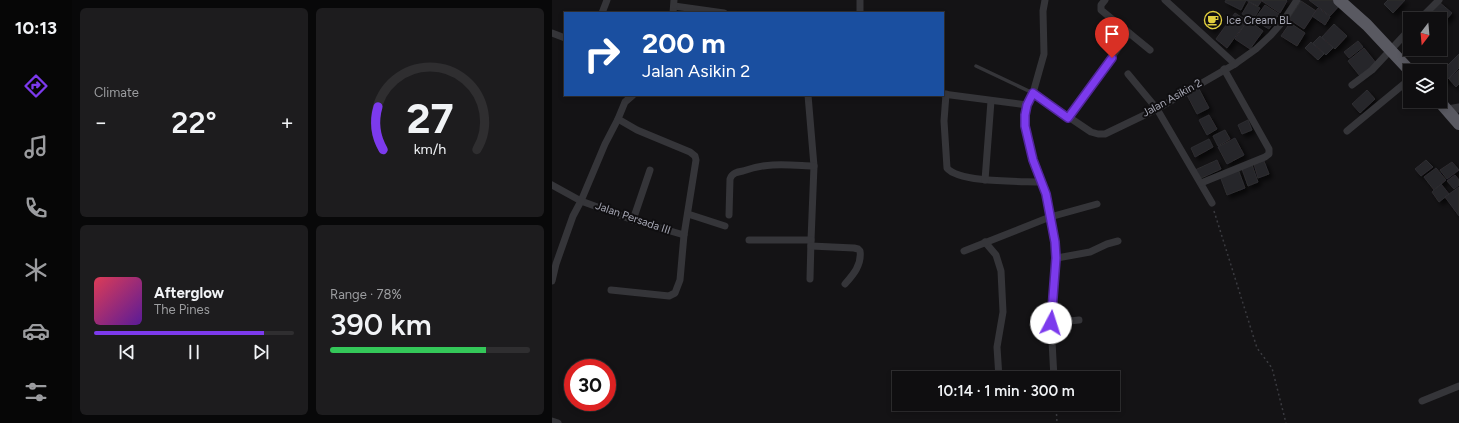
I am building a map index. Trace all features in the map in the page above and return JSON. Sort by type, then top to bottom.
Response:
[{"type":"highway","points":[[1341,1],[1367,25],[1404,64]]},
{"type":"highway","points":[[1453,109],[1459,124]]},
{"type":"street","points":[[602,12],[607,0]]},
{"type":"street","points":[[860,0],[860,12]]},
{"type":"street","points":[[1045,0],[1042,11],[1044,54],[1033,93],[1027,105],[1025,126],[1033,160],[1046,194],[1055,242],[1056,258],[1051,323],[1054,371]]},
{"type":"street","points":[[1105,0],[1101,5],[1101,10],[1150,50]]},
{"type":"street","points":[[1165,0],[1235,64]]},
{"type":"street","name":"Jalan Asikin 2","points":[[1033,93],[1068,118],[1091,132],[1105,134],[1157,108],[1235,64],[1256,50],[1284,20],[1296,0]]},
{"type":"street","points":[[1427,12],[1439,0]]},
{"type":"street","points":[[674,6],[717,12]]},
{"type":"street","points":[[552,33],[564,38]]},
{"type":"street","points":[[1068,118],[1129,34]]},
{"type":"street","points":[[1352,85],[1372,70],[1403,36]]},
{"type":"street","points":[[1201,183],[1265,157],[1268,154],[1269,149],[1224,69]]},
{"type":"street","points":[[1128,74],[1157,108],[1212,203]]},
{"type":"street","points":[[1347,131],[1403,85]]},
{"type":"street","points":[[1027,105],[945,94],[944,121],[947,168],[951,173],[956,175],[985,180],[1041,182]]},
{"type":"street","points":[[552,281],[572,216],[581,201],[605,144],[626,102],[632,96]]},
{"type":"street","points":[[808,96],[814,166],[810,279]]},
{"type":"street","points":[[985,180],[991,101]]},
{"type":"street","points":[[611,290],[669,296],[675,293],[680,280],[684,235],[696,160],[695,156],[690,152],[637,130],[618,120]]},
{"type":"street","points":[[729,215],[730,179],[734,174],[756,166],[773,164],[814,166]]},
{"type":"street","points":[[633,220],[650,170]]},
{"type":"street","name":"Jalan Persada III","points":[[552,185],[581,201],[633,220],[684,235]]},
{"type":"street","points":[[964,251],[1050,217],[1097,204]]},
{"type":"street","points":[[688,214],[725,226]]},
{"type":"street","points":[[749,240],[811,243],[858,249],[861,257],[856,272],[845,284]]},
{"type":"street","points":[[1056,258],[1090,252],[1107,244],[1118,241]]},
{"type":"street","points":[[985,242],[996,256],[1001,271],[1003,312],[997,347],[999,371]]},
{"type":"street","points":[[1051,323],[1079,320]]},
{"type":"street","points":[[1422,401],[1459,386]]},
{"type":"street","points":[[552,421],[558,423]]},
{"type":"lane","points":[[976,66],[1033,93]]},
{"type":"path","points":[[1212,203],[1257,348],[1272,368],[1286,423]]},
{"type":"path","points":[[1056,411],[1057,423]]},
{"type":"building","points":[[1226,0],[1246,0],[1241,10],[1225,2]]},
{"type":"building","points":[[1246,0],[1262,0],[1258,6]]},
{"type":"building","points":[[1309,0],[1332,0],[1339,6],[1330,16]]},
{"type":"building","points":[[1388,0],[1405,0],[1393,13],[1384,4]]},
{"type":"building","points":[[1262,1],[1287,1],[1280,13]]},
{"type":"building","points":[[1301,1],[1316,11],[1304,29],[1289,19]]},
{"type":"building","points":[[1249,2],[1260,8],[1253,20],[1242,14]]},
{"type":"building","points":[[1439,2],[1452,13],[1447,19],[1447,12],[1434,12],[1432,10]]},
{"type":"building","points":[[1265,5],[1279,14],[1269,29],[1254,20]]},
{"type":"building","points":[[1318,8],[1330,17],[1325,25],[1312,16]]},
{"type":"building","name":"Ice Cream BL","points":[[1213,11],[1222,18],[1212,30],[1204,23]]},
{"type":"building","points":[[1235,13],[1247,21],[1227,48],[1216,39]]},
{"type":"building","points":[[1248,20],[1263,31],[1250,49],[1235,39]]},
{"type":"building","points":[[1290,23],[1305,33],[1297,46],[1281,36]]},
{"type":"building","points":[[1334,24],[1347,36],[1335,49],[1322,37]]},
{"type":"building","points":[[1320,36],[1333,48],[1326,55],[1313,43]]},
{"type":"building","points":[[1358,41],[1363,47],[1349,58],[1344,52]]},
{"type":"building","points":[[1311,42],[1324,54],[1318,60],[1305,48]]},
{"type":"building","points":[[1364,48],[1376,63],[1360,76],[1348,61]]},
{"type":"building","points":[[1459,54],[1459,68],[1447,80],[1447,66]]},
{"type":"building","points":[[1459,70],[1459,84],[1456,87],[1449,79]]},
{"type":"building","points":[[1199,89],[1209,108],[1197,114],[1187,95]]},
{"type":"building","points":[[1367,90],[1375,99],[1360,113],[1352,104]]},
{"type":"building","points":[[1209,115],[1217,129],[1207,135],[1199,120]]},
{"type":"building","points":[[1248,120],[1252,130],[1242,134],[1238,125]]},
{"type":"building","points":[[1225,130],[1230,139],[1218,146],[1213,136]]},
{"type":"building","points":[[1235,138],[1244,155],[1227,164],[1218,147]]},
{"type":"building","points":[[1209,139],[1213,147],[1195,157],[1191,148]]},
{"type":"building","points":[[1217,160],[1221,169],[1199,179],[1195,170]]},
{"type":"building","points":[[1426,160],[1433,167],[1421,176],[1415,169]]},
{"type":"building","points":[[1264,161],[1269,174],[1258,178],[1254,164]]},
{"type":"building","points":[[1452,162],[1459,170],[1447,179],[1440,170]]},
{"type":"building","points":[[1252,165],[1258,182],[1248,186],[1242,169]]},
{"type":"building","points":[[1436,168],[1446,180],[1434,190],[1424,177]]},
{"type":"building","points":[[1238,169],[1245,188],[1227,195],[1220,176]]},
{"type":"building","points":[[1455,175],[1459,180],[1459,185],[1454,189],[1447,181]]},
{"type":"building","points":[[1441,184],[1449,194],[1439,202],[1432,192]]},
{"type":"building","points":[[1459,187],[1459,216],[1445,197]]},
{"type":"place","name":"Ice Cream BL","points":[[1213,20]]},
{"type":"route","points":[[1051,323],[1056,258],[1055,242],[1046,194],[1033,160],[1025,126],[1027,105],[1033,93],[1068,118],[1112,58]]}]
